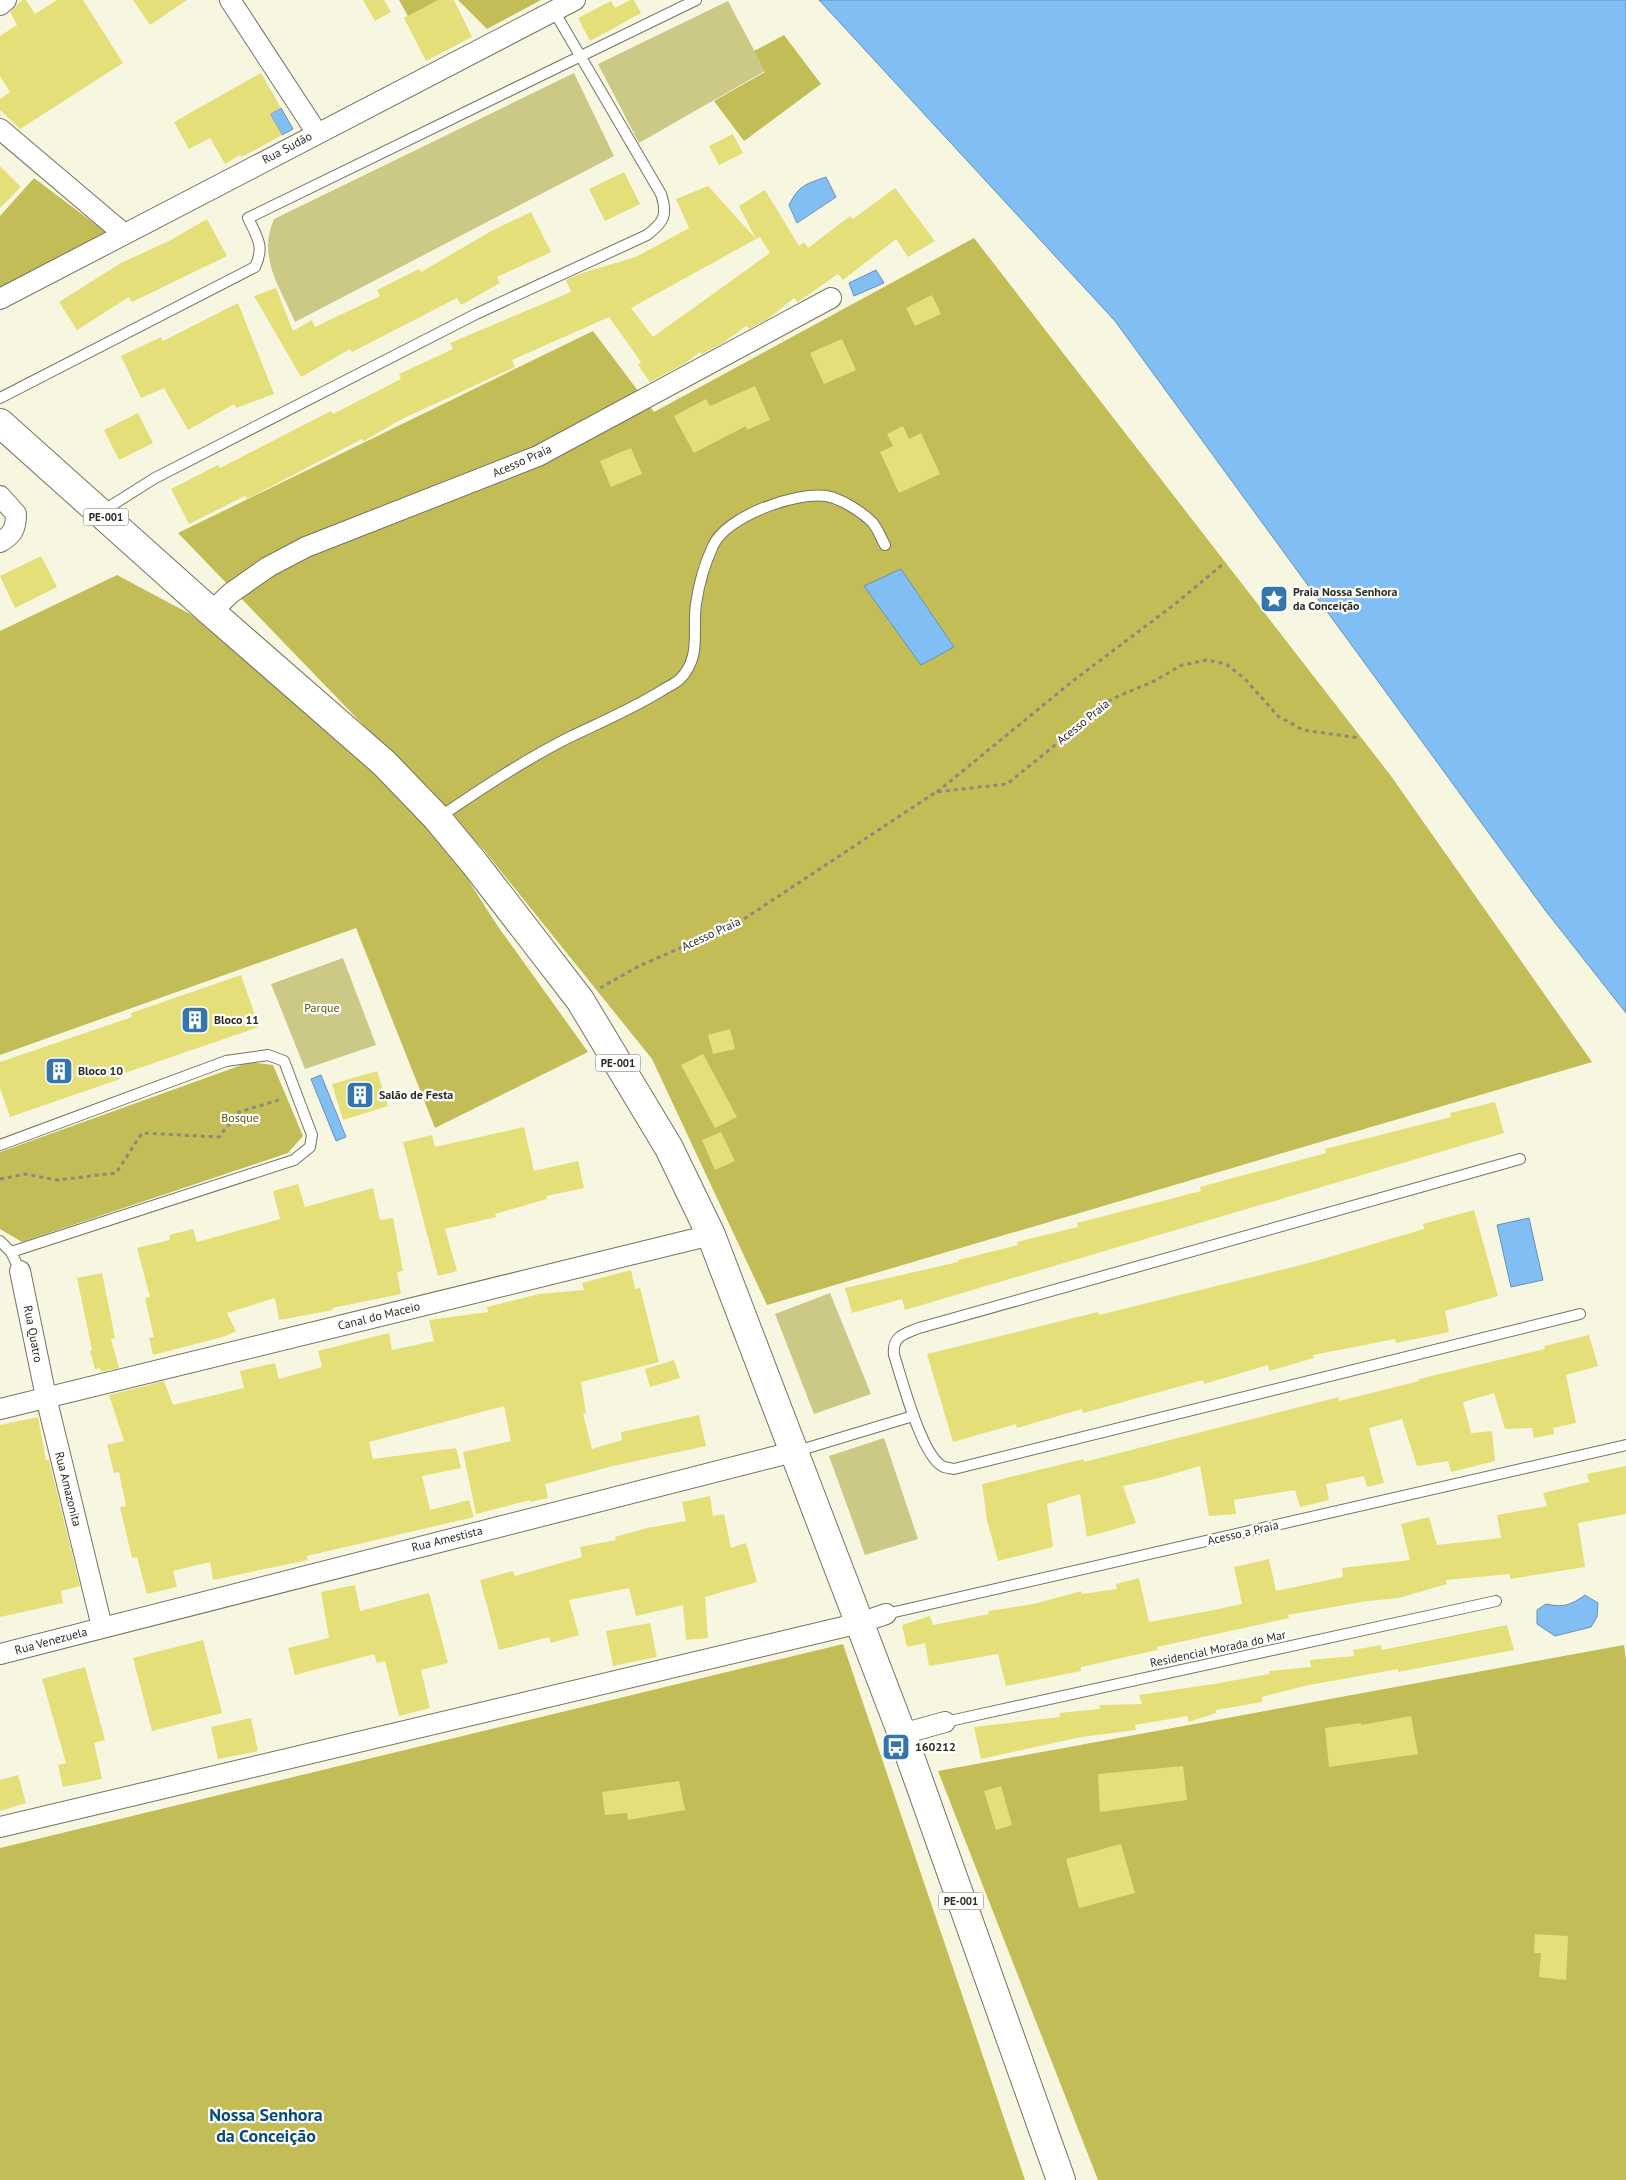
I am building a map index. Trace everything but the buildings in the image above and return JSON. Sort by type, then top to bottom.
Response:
[{"type":"main road","name":"PE-001","points":[[0,423],[211,612],[384,763],[437,818],[580,1000],[669,1148],[711,1235],[902,1734],[1061,2180]]},
{"type":"street","points":[[0,5],[6,0]]},
{"type":"street","points":[[230,0],[317,133]]},
{"type":"street","name":"Rua Sudão","points":[[0,299],[575,0]]},
{"type":"street","points":[[0,129],[124,234]]},
{"type":"street","name":"Acesso Praia","points":[[211,612],[231,593],[268,567],[298,551],[538,456],[831,298]]},
{"type":"street","points":[[0,496],[16,514],[16,526],[11,535],[0,542]]},
{"type":"street","name":"Canal do Maceio","points":[[46,1397],[711,1235]]},
{"type":"street","name":"Rua Quatro","points":[[20,1271],[46,1397]]},
{"type":"street","points":[[0,1409],[46,1397]]},
{"type":"street","name":"Rua Amazonita","points":[[46,1397],[102,1627]]},
{"type":"street","name":"Rua Amestista","points":[[102,1627],[793,1452]]},
{"type":"street","name":"Acesso a Praia","points":[[0,1827],[860,1623],[886,1614]]},
{"type":"street","name":"Rua Venezuela","points":[[0,1654],[102,1627]]},
{"type":"street","points":[[902,1734],[945,1722]]},
{"type":"lane","points":[[0,398],[255,267],[260,256],[260,244],[248,218],[696,0]]},
{"type":"lane","points":[[100,512],[155,478],[476,314],[647,235],[659,225],[664,217],[665,207],[661,194],[554,11]]},
{"type":"lane","points":[[437,818],[500,776],[569,738],[642,703],[680,679],[692,661],[696,642],[696,606],[702,570],[714,543],[731,525],[764,508],[799,497],[827,496],[849,506],[873,522],[885,545]]},
{"type":"lane","points":[[0,1145],[226,1061],[268,1054],[284,1062],[312,1135],[310,1146],[294,1160],[11,1252]]},
{"type":"lane","points":[[1520,1159],[903,1334],[896,1339],[893,1347],[913,1416],[927,1447],[936,1460],[942,1467],[954,1469],[1580,1314]]},
{"type":"lane","points":[[0,1241],[11,1252],[20,1271]]},
{"type":"lane","points":[[793,1452],[913,1416]]},
{"type":"lane","name":"Acesso a Praia","points":[[886,1614],[1626,1445]]},
{"type":"lane","name":"Residencial Morada do Mar","points":[[945,1722],[1496,1601]]},
{"type":"path","name":"Acesso Praia","points":[[580,1000],[639,966],[738,923],[936,792],[1089,668],[1175,604],[1222,565]]},
{"type":"path","name":"Acesso Praia","points":[[936,792],[1007,784],[1112,699],[1154,681],[1182,665],[1206,660],[1226,664],[1245,679],[1278,716],[1303,730],[1360,738]]},
{"type":"path","points":[[0,1179],[25,1174],[57,1180],[116,1173],[142,1133],[219,1137],[239,1112],[297,1094]]},
{"type":"green space","points":[[399,0],[439,0],[409,18]]},
{"type":"green space","points":[[458,0],[541,0],[487,29]]},
{"type":"green space","points":[[728,1],[765,71],[639,143],[598,64]]},
{"type":"green space","points":[[784,35],[821,84],[744,141],[714,101],[765,72],[754,51]]},
{"type":"green space","points":[[574,73],[614,156],[295,322],[272,272],[269,259],[269,233],[274,219]]},
{"type":"green space","points":[[34,178],[107,233],[0,289],[0,216]]},
{"type":"green space","points":[[974,238],[1391,776],[1592,1062],[767,1305],[652,1059],[483,849],[178,533],[593,331],[654,412]]},
{"type":"green space","points":[[117,575],[190,614],[411,791],[497,925],[588,1052],[435,1128],[356,928],[0,1055],[0,631]]},
{"type":"green space","name":"Parque","points":[[343,958],[376,1045],[305,1069],[271,984]]},
{"type":"green space","name":"Bosque","points":[[250,1062],[273,1065],[303,1136],[288,1153],[22,1242],[0,1229],[0,1152]]},
{"type":"green space","points":[[830,1293],[871,1394],[814,1414],[775,1314]]},
{"type":"green space","points":[[884,1438],[918,1539],[865,1555],[829,1456]]},
{"type":"green space","points":[[843,1644],[1025,2180],[0,2180],[0,1848]]},
{"type":"green space","points":[[1624,1645],[1626,1660],[1626,2180],[1098,2180],[938,1771]]},
{"type":"water","points":[[819,0],[1626,0],[1626,1013],[1545,910],[1115,321]]},
{"type":"water","points":[[281,108],[293,129],[282,135],[270,114]]},
{"type":"water","points":[[826,177],[836,197],[797,223],[789,205],[796,193],[804,186]]},
{"type":"water","points":[[876,270],[884,283],[854,296],[849,283]]},
{"type":"water","points":[[901,569],[954,647],[921,665],[864,586]]},
{"type":"water","points":[[321,1075],[346,1137],[336,1141],[311,1079]]},
{"type":"water","points":[[1529,1218],[1543,1280],[1511,1287],[1497,1225]]},
{"type":"water","points":[[1585,1595],[1598,1603],[1597,1617],[1591,1627],[1555,1636],[1537,1624],[1537,1610],[1546,1604],[1567,1605]]},
{"type":"place","name":"Praia Nossa Senhora da Conceição","points":[[1274,599]]},
{"type":"place","name":"Bloco 11","points":[[195,1020]]},
{"type":"place","name":"Bloco 10","points":[[59,1071]]},
{"type":"place","name":"Salão de Festa","points":[[360,1095]]},
{"type":"place","name":"160212","points":[[896,1747]]},
{"type":"district","name":"Nossa Senhora da Conceição","points":[[266,2125]]}]
